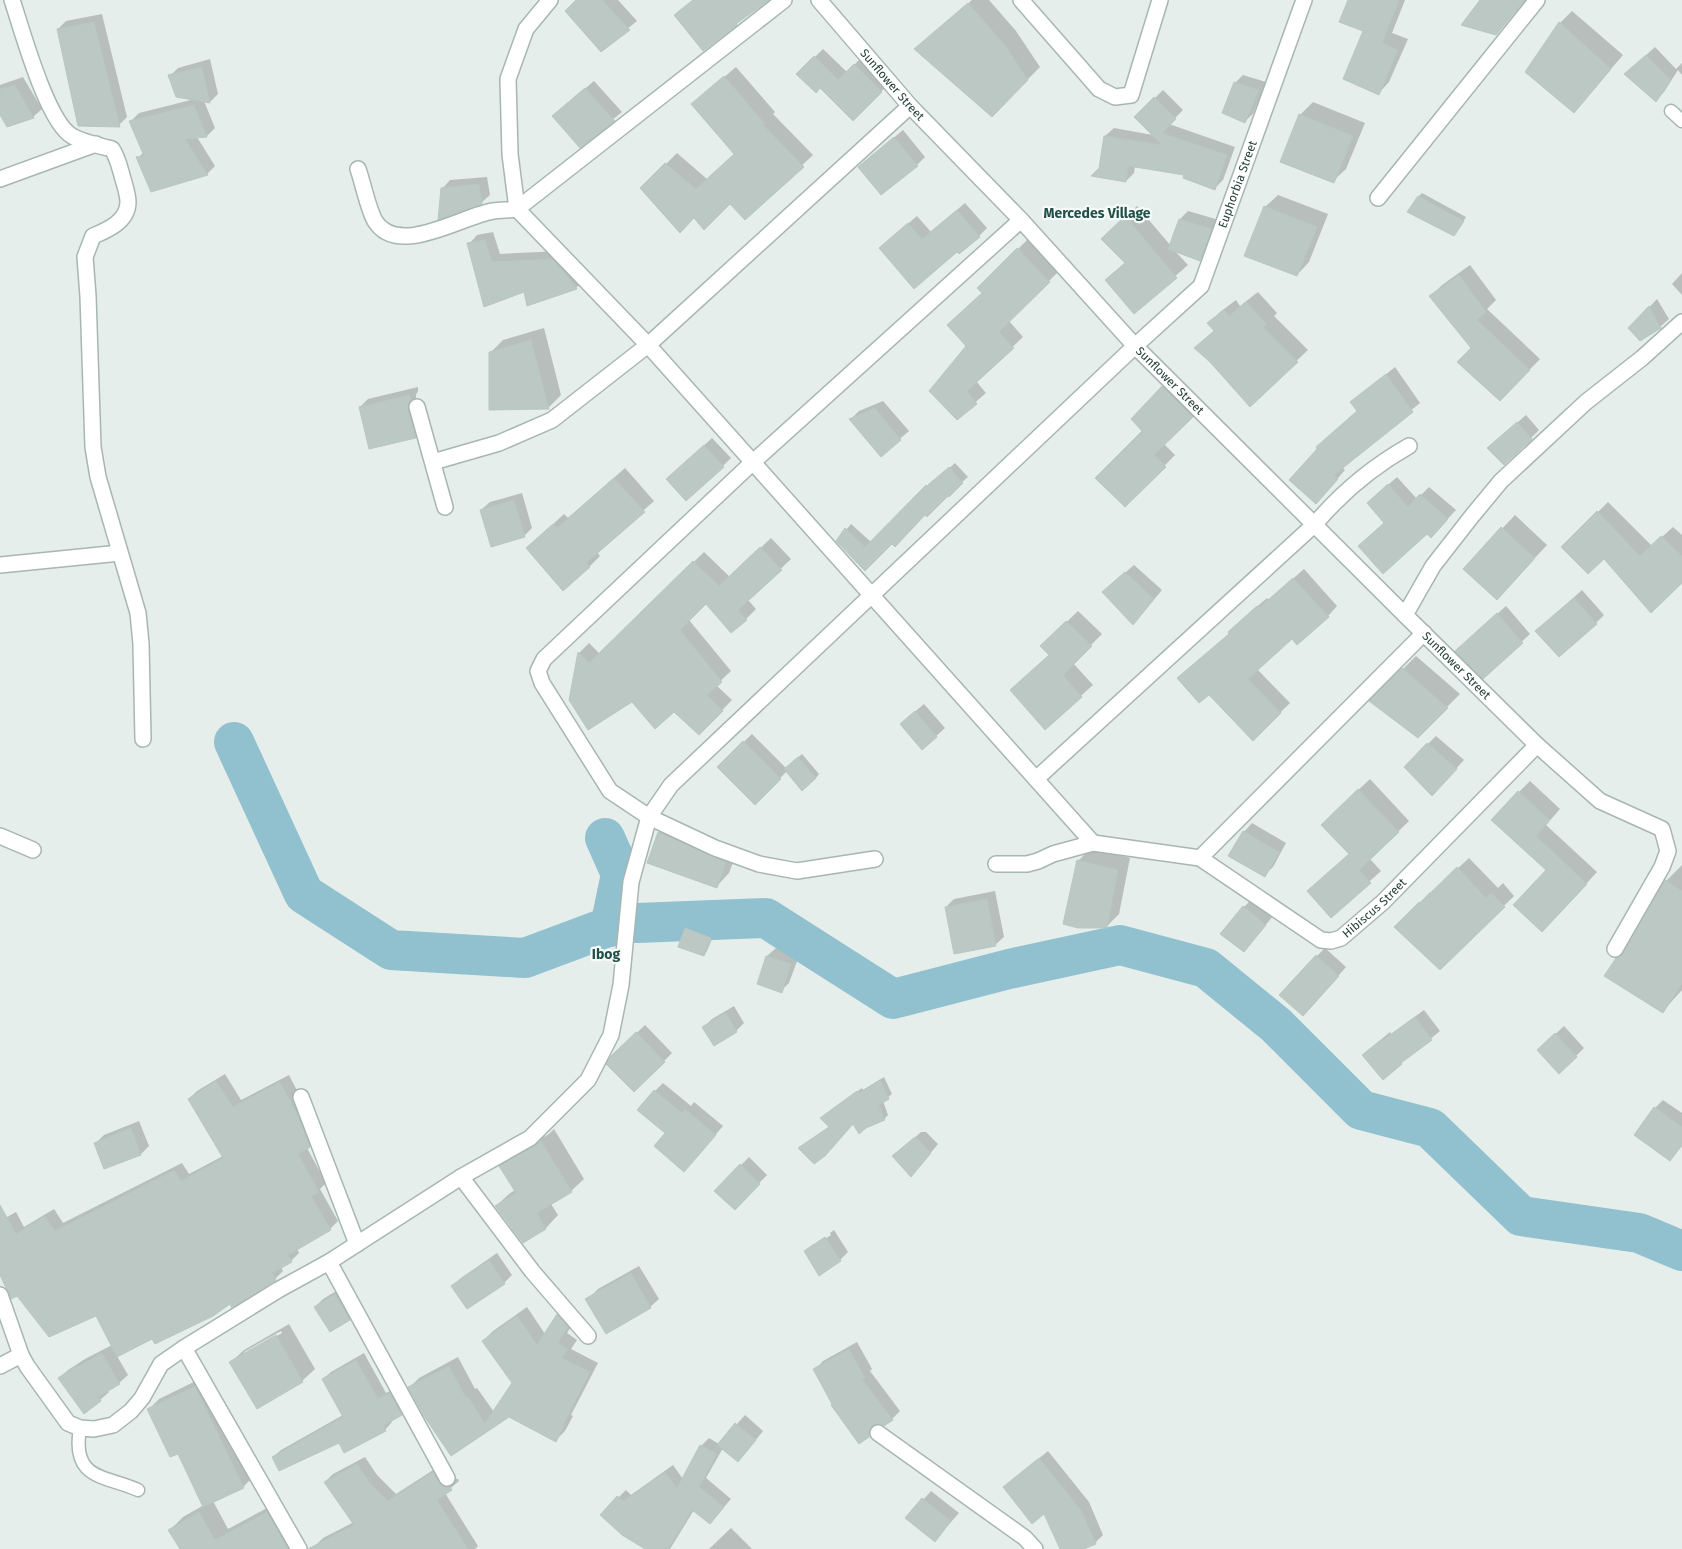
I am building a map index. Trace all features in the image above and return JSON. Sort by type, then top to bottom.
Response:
[{"type":"street","points":[[12,0],[48,104],[59,123],[71,136],[112,149],[128,203],[126,213],[118,222],[109,230],[93,236],[85,257],[93,447],[98,477],[138,614],[141,644],[143,739]]},
{"type":"street","points":[[550,0],[526,29],[508,79],[510,154],[517,209],[648,345],[1093,843],[1027,864],[996,864]]},
{"type":"street","points":[[358,169],[375,220],[383,230],[395,236],[411,236],[493,211],[517,209],[784,0]]},
{"type":"street","name":"Sunflower Street","points":[[819,0],[910,106],[1021,220],[1136,346],[1537,745],[1600,801],[1662,829],[1668,851],[1662,866],[1615,949]]},
{"type":"street","points":[[1021,0],[1099,89],[1115,97],[1131,95],[1160,0]]},
{"type":"street","name":"Euphorbia Street","points":[[80,1428],[94,1429],[112,1424],[131,1411],[142,1398],[161,1364],[184,1348],[278,1290],[329,1262],[461,1177],[530,1138],[588,1080],[611,1035],[621,985],[631,882],[649,817],[671,785],[1201,286],[1304,0]]},
{"type":"street","points":[[1378,198],[1537,0]]},
{"type":"street","points":[[434,462],[499,443],[552,420],[648,345],[910,106]]},
{"type":"street","points":[[0,179],[96,144]]},
{"type":"street","points":[[875,859],[797,871],[759,864],[715,848],[649,817],[610,791],[542,683],[538,671],[544,659],[752,462],[1021,220]]},
{"type":"street","points":[[1405,615],[1439,558],[1501,481],[1586,402],[1642,358],[1682,322]]},
{"type":"street","points":[[418,407],[445,507]]},
{"type":"street","points":[[1036,779],[1315,524],[1333,502],[1352,485],[1386,459],[1409,446]]},
{"type":"street","points":[[0,565],[120,554]]},
{"type":"street","points":[[1200,858],[1424,633]]},
{"type":"street","name":"Hibiscus Street","points":[[1093,843],[1200,858],[1321,940],[1331,941],[1341,938],[1383,902],[1537,745]]},
{"type":"street","points":[[0,836],[33,850]]},
{"type":"street","points":[[301,1098],[357,1244]]},
{"type":"street","points":[[461,1177],[532,1271],[588,1336]]},
{"type":"street","points":[[329,1262],[447,1478]]},
{"type":"street","points":[[0,1295],[27,1366],[68,1423],[80,1428]]},
{"type":"street","points":[[184,1348],[299,1549]]},
{"type":"street","points":[[0,1366],[21,1354]]},
{"type":"street","points":[[878,1433],[1030,1544]]},
{"type":"street","points":[[1014,1549],[1030,1544]]},
{"type":"lane","points":[[1670,111],[1682,121]]},
{"type":"lane","points":[[80,1428],[79,1452],[90,1471],[97,1476],[120,1482],[138,1490]]},
{"type":"building","points":[[576,0],[602,0],[630,30],[601,52],[565,11]]},
{"type":"building","points":[[693,0],[769,0],[703,51],[674,15]]},
{"type":"building","points":[[1348,0],[1399,0],[1382,43],[1398,50],[1379,95],[1343,79],[1363,31],[1339,22]]},
{"type":"building","points":[[1480,0],[1525,0],[1496,35],[1461,25]]},
{"type":"building","points":[[968,3],[1004,44],[1028,80],[992,117],[914,49]]},
{"type":"building","points":[[94,22],[120,127],[78,126],[57,29]]},
{"type":"building","points":[[1559,22],[1611,69],[1574,113],[1525,72]]},
{"type":"building","points":[[1646,55],[1671,80],[1656,102],[1624,74]]},
{"type":"building","points":[[814,56],[838,80],[854,64],[882,92],[853,121],[820,88],[816,93],[796,74]]},
{"type":"building","points":[[202,67],[210,103],[176,97],[168,75]]},
{"type":"building","points":[[724,76],[765,124],[763,125],[804,167],[745,220],[730,204],[704,230],[694,218],[680,233],[640,188],[665,163],[696,189],[734,154],[691,104]]},
{"type":"building","points":[[1234,82],[1259,90],[1245,123],[1222,113]]},
{"type":"building","points":[[15,85],[34,118],[7,127],[0,115],[0,89]]},
{"type":"building","points":[[585,88],[615,121],[580,148],[552,116]]},
{"type":"building","points":[[1154,97],[1176,119],[1162,133],[1227,155],[1215,190],[1183,178],[1184,175],[1129,166],[1126,182],[1091,176],[1099,168],[1104,136],[1162,145],[1134,117]]},
{"type":"building","points":[[194,105],[207,137],[185,139],[208,175],[151,192],[136,157],[144,156],[129,121]]},
{"type":"building","points":[[1299,114],[1353,136],[1334,183],[1280,162]]},
{"type":"building","points":[[894,137],[918,166],[881,195],[858,167]]},
{"type":"building","points":[[479,184],[482,204],[438,220],[441,188]]},
{"type":"building","points":[[1418,196],[1464,221],[1454,236],[1407,212]]},
{"type":"building","points":[[1264,206],[1317,227],[1297,276],[1244,256]]},
{"type":"building","points":[[957,210],[980,237],[959,254],[957,252],[914,289],[879,248],[908,223],[922,239]]},
{"type":"building","points":[[1125,216],[1177,278],[1134,314],[1105,280],[1125,263],[1101,239]]},
{"type":"building","points":[[1179,219],[1212,229],[1200,261],[1168,249]]},
{"type":"building","points":[[485,240],[492,262],[552,259],[577,289],[527,306],[524,292],[484,307],[467,243]]},
{"type":"building","points":[[1017,248],[1050,282],[999,332],[1014,348],[967,391],[977,404],[957,420],[929,391],[966,346],[947,325],[982,293],[977,288]]},
{"type":"building","points":[[1459,275],[1486,312],[1477,320],[1530,370],[1500,401],[1457,362],[1471,348],[1429,296]]},
{"type":"building","points":[[1246,302],[1267,324],[1263,327],[1298,362],[1250,407],[1210,362],[1194,348],[1214,331],[1207,323],[1224,310],[1229,316]]},
{"type":"building","points":[[1649,306],[1661,328],[1640,341],[1628,328]]},
{"type":"building","points":[[531,340],[549,409],[489,410],[489,352]]},
{"type":"building","points":[[1386,374],[1413,412],[1334,475],[1338,479],[1316,504],[1289,480],[1317,449],[1316,447],[1357,411],[1350,402]]},
{"type":"building","points":[[1162,386],[1193,417],[1154,455],[1166,467],[1125,507],[1095,478],[1142,431],[1131,419]]},
{"type":"building","points":[[409,395],[411,400],[408,404],[408,409],[416,438],[369,449],[359,407]]},
{"type":"building","points":[[875,408],[901,440],[881,457],[849,419]]},
{"type":"building","points":[[1517,422],[1532,439],[1504,465],[1487,448]]},
{"type":"building","points":[[704,445],[724,467],[686,501],[666,479]]},
{"type":"building","points":[[949,467],[963,483],[927,517],[925,515],[895,547],[892,544],[865,571],[836,541],[845,528],[865,547],[926,485]]},
{"type":"building","points":[[614,478],[645,512],[586,563],[590,567],[563,591],[526,548],[553,524],[557,528]]},
{"type":"building","points":[[1388,484],[1408,507],[1420,494],[1448,519],[1431,538],[1427,534],[1383,574],[1358,546],[1384,523],[1367,503]]},
{"type":"building","points":[[514,500],[525,537],[491,547],[480,510]]},
{"type":"building","points":[[1597,511],[1640,556],[1661,536],[1682,556],[1682,583],[1651,613],[1604,559],[1588,574],[1561,547]]},
{"type":"building","points":[[1501,527],[1535,558],[1497,600],[1463,569]]},
{"type":"building","points":[[760,547],[782,570],[738,610],[747,620],[731,633],[706,604],[680,630],[722,682],[707,695],[723,711],[699,735],[674,712],[655,729],[632,702],[588,730],[569,700],[578,652],[589,663],[693,561],[719,586]]},
{"type":"building","points":[[1125,572],[1154,599],[1133,625],[1102,592]]},
{"type":"building","points":[[1293,578],[1329,617],[1297,645],[1292,639],[1248,679],[1281,713],[1253,741],[1209,695],[1199,703],[1177,678],[1229,634],[1228,632],[1257,606],[1259,608]]},
{"type":"building","points":[[1574,598],[1597,624],[1559,657],[1535,631]]},
{"type":"building","points":[[1497,613],[1523,643],[1483,679],[1455,651]]},
{"type":"building","points":[[1066,621],[1092,646],[1063,675],[1082,697],[1045,730],[1010,690],[1049,655],[1040,646]]},
{"type":"building","points":[[1402,668],[1448,708],[1418,738],[1369,701]]},
{"type":"building","points":[[915,711],[937,737],[922,750],[900,724]]},
{"type":"building","points":[[743,741],[781,779],[755,805],[717,767]]},
{"type":"building","points":[[1427,743],[1457,769],[1432,796],[1404,767]]},
{"type":"building","points":[[798,757],[816,778],[802,791],[784,769]]},
{"type":"building","points":[[1358,789],[1399,832],[1359,870],[1371,883],[1331,918],[1307,891],[1349,854],[1321,825]]},
{"type":"building","points":[[1518,791],[1550,820],[1536,836],[1587,884],[1542,932],[1513,905],[1546,870],[1491,820]]},
{"type":"building","points":[[1243,831],[1279,852],[1265,877],[1228,856]]},
{"type":"building","points":[[658,832],[726,862],[717,888],[647,863]]},
{"type":"building","points":[[1077,860],[1118,870],[1107,928],[1078,928],[1063,924]]},
{"type":"building","points":[[1457,867],[1486,898],[1491,893],[1505,907],[1440,970],[1394,927]]},
{"type":"building","points":[[1665,880],[1682,891],[1682,983],[1663,1013],[1604,976],[1616,958],[1623,954]]},
{"type":"building","points":[[987,899],[996,946],[954,954],[945,907]]},
{"type":"building","points":[[1243,906],[1266,925],[1244,952],[1220,934]]},
{"type":"building","points":[[685,928],[711,938],[704,956],[678,947]]},
{"type":"building","points":[[1316,955],[1339,976],[1303,1016],[1279,995]]},
{"type":"building","points":[[766,956],[791,964],[782,993],[757,984]]},
{"type":"building","points":[[726,1013],[737,1032],[714,1046],[702,1027]]},
{"type":"building","points":[[1415,1017],[1432,1040],[1401,1063],[1383,1080],[1362,1055]]},
{"type":"building","points":[[636,1032],[665,1062],[634,1092],[606,1064],[611,1056]]},
{"type":"building","points":[[1555,1033],[1577,1057],[1559,1074],[1537,1050]]},
{"type":"building","points":[[880,1080],[889,1099],[879,1105],[885,1120],[866,1128],[859,1134],[853,1124],[825,1156],[814,1164],[798,1148],[829,1127],[820,1118],[857,1091],[859,1093]]},
{"type":"building","points":[[216,1081],[233,1107],[280,1082],[297,1114],[310,1147],[298,1154],[319,1192],[311,1196],[331,1230],[288,1255],[292,1262],[272,1273],[276,1280],[232,1308],[230,1304],[213,1316],[155,1344],[152,1339],[117,1357],[96,1316],[49,1337],[17,1296],[11,1299],[0,1275],[0,1205],[16,1234],[45,1216],[55,1231],[174,1170],[181,1181],[223,1158],[188,1099]]},
{"type":"building","points":[[654,1090],[682,1113],[685,1109],[716,1135],[684,1172],[654,1146],[665,1133],[637,1110]]},
{"type":"building","points":[[1654,1107],[1682,1127],[1682,1145],[1670,1161],[1634,1135]]},
{"type":"building","points":[[131,1128],[141,1155],[104,1169],[94,1143]]},
{"type":"building","points":[[915,1137],[931,1153],[911,1177],[892,1156]]},
{"type":"building","points":[[541,1141],[572,1192],[537,1213],[546,1229],[523,1243],[495,1206],[516,1193],[499,1166]]},
{"type":"building","points":[[740,1164],[760,1184],[735,1210],[714,1191]]},
{"type":"building","points":[[825,1237],[841,1261],[819,1276],[804,1251]]},
{"type":"building","points":[[489,1260],[505,1284],[467,1309],[451,1286]]},
{"type":"building","points":[[631,1273],[651,1308],[606,1334],[585,1299]]},
{"type":"building","points":[[335,1294],[350,1320],[330,1332],[314,1307]]},
{"type":"building","points":[[557,1314],[568,1327],[558,1343],[568,1349],[562,1358],[590,1372],[556,1442],[509,1417],[451,1456],[424,1416],[408,1387],[449,1366],[466,1398],[468,1397],[485,1423],[512,1383],[482,1341],[517,1316],[537,1345]]},
{"type":"building","points":[[276,1335],[303,1382],[257,1409],[229,1362]]},
{"type":"building","points":[[849,1349],[865,1378],[862,1379],[893,1420],[884,1426],[874,1425],[869,1432],[869,1437],[859,1444],[831,1405],[813,1369]]},
{"type":"building","points":[[102,1353],[120,1384],[98,1397],[101,1401],[84,1414],[58,1378],[76,1366]]},
{"type":"building","points":[[356,1360],[378,1399],[390,1393],[402,1415],[383,1426],[386,1431],[344,1453],[339,1443],[279,1471],[272,1457],[343,1417],[322,1379]]},
{"type":"building","points":[[195,1386],[244,1488],[203,1507],[178,1454],[170,1457],[147,1409]]},
{"type":"building","points":[[735,1423],[756,1440],[738,1462],[717,1445]]},
{"type":"building","points":[[700,1445],[717,1454],[699,1487],[724,1507],[710,1524],[692,1510],[668,1549],[645,1549],[622,1535],[600,1515],[617,1496],[623,1501],[665,1472],[677,1488]]},
{"type":"building","points":[[1039,1458],[1081,1510],[1096,1544],[1084,1549],[1060,1549],[1044,1514],[1032,1524],[1003,1487]]},
{"type":"building","points":[[357,1464],[370,1483],[388,1501],[433,1472],[442,1486],[450,1487],[452,1490],[437,1500],[468,1549],[308,1549],[354,1525],[324,1482]]},
{"type":"building","points":[[922,1498],[951,1521],[935,1542],[905,1518]]},
{"type":"building","points":[[199,1512],[215,1540],[267,1512],[288,1549],[180,1549],[168,1530]]},
{"type":"waterway","points":[[234,742],[304,894],[391,950],[525,958],[616,924]]},
{"type":"waterway","points":[[605,838],[621,874],[610,927]]},
{"type":"waterway","points":[[637,923],[766,918],[893,999],[1009,969],[1120,945],[1206,968],[1276,1025],[1361,1110],[1430,1128],[1521,1216],[1639,1233],[1682,1251]]},
{"type":"district","name":"Mercedes Village","points":[[1097,213]]},
{"type":"district","name":"Ibog","points":[[606,954]]}]
